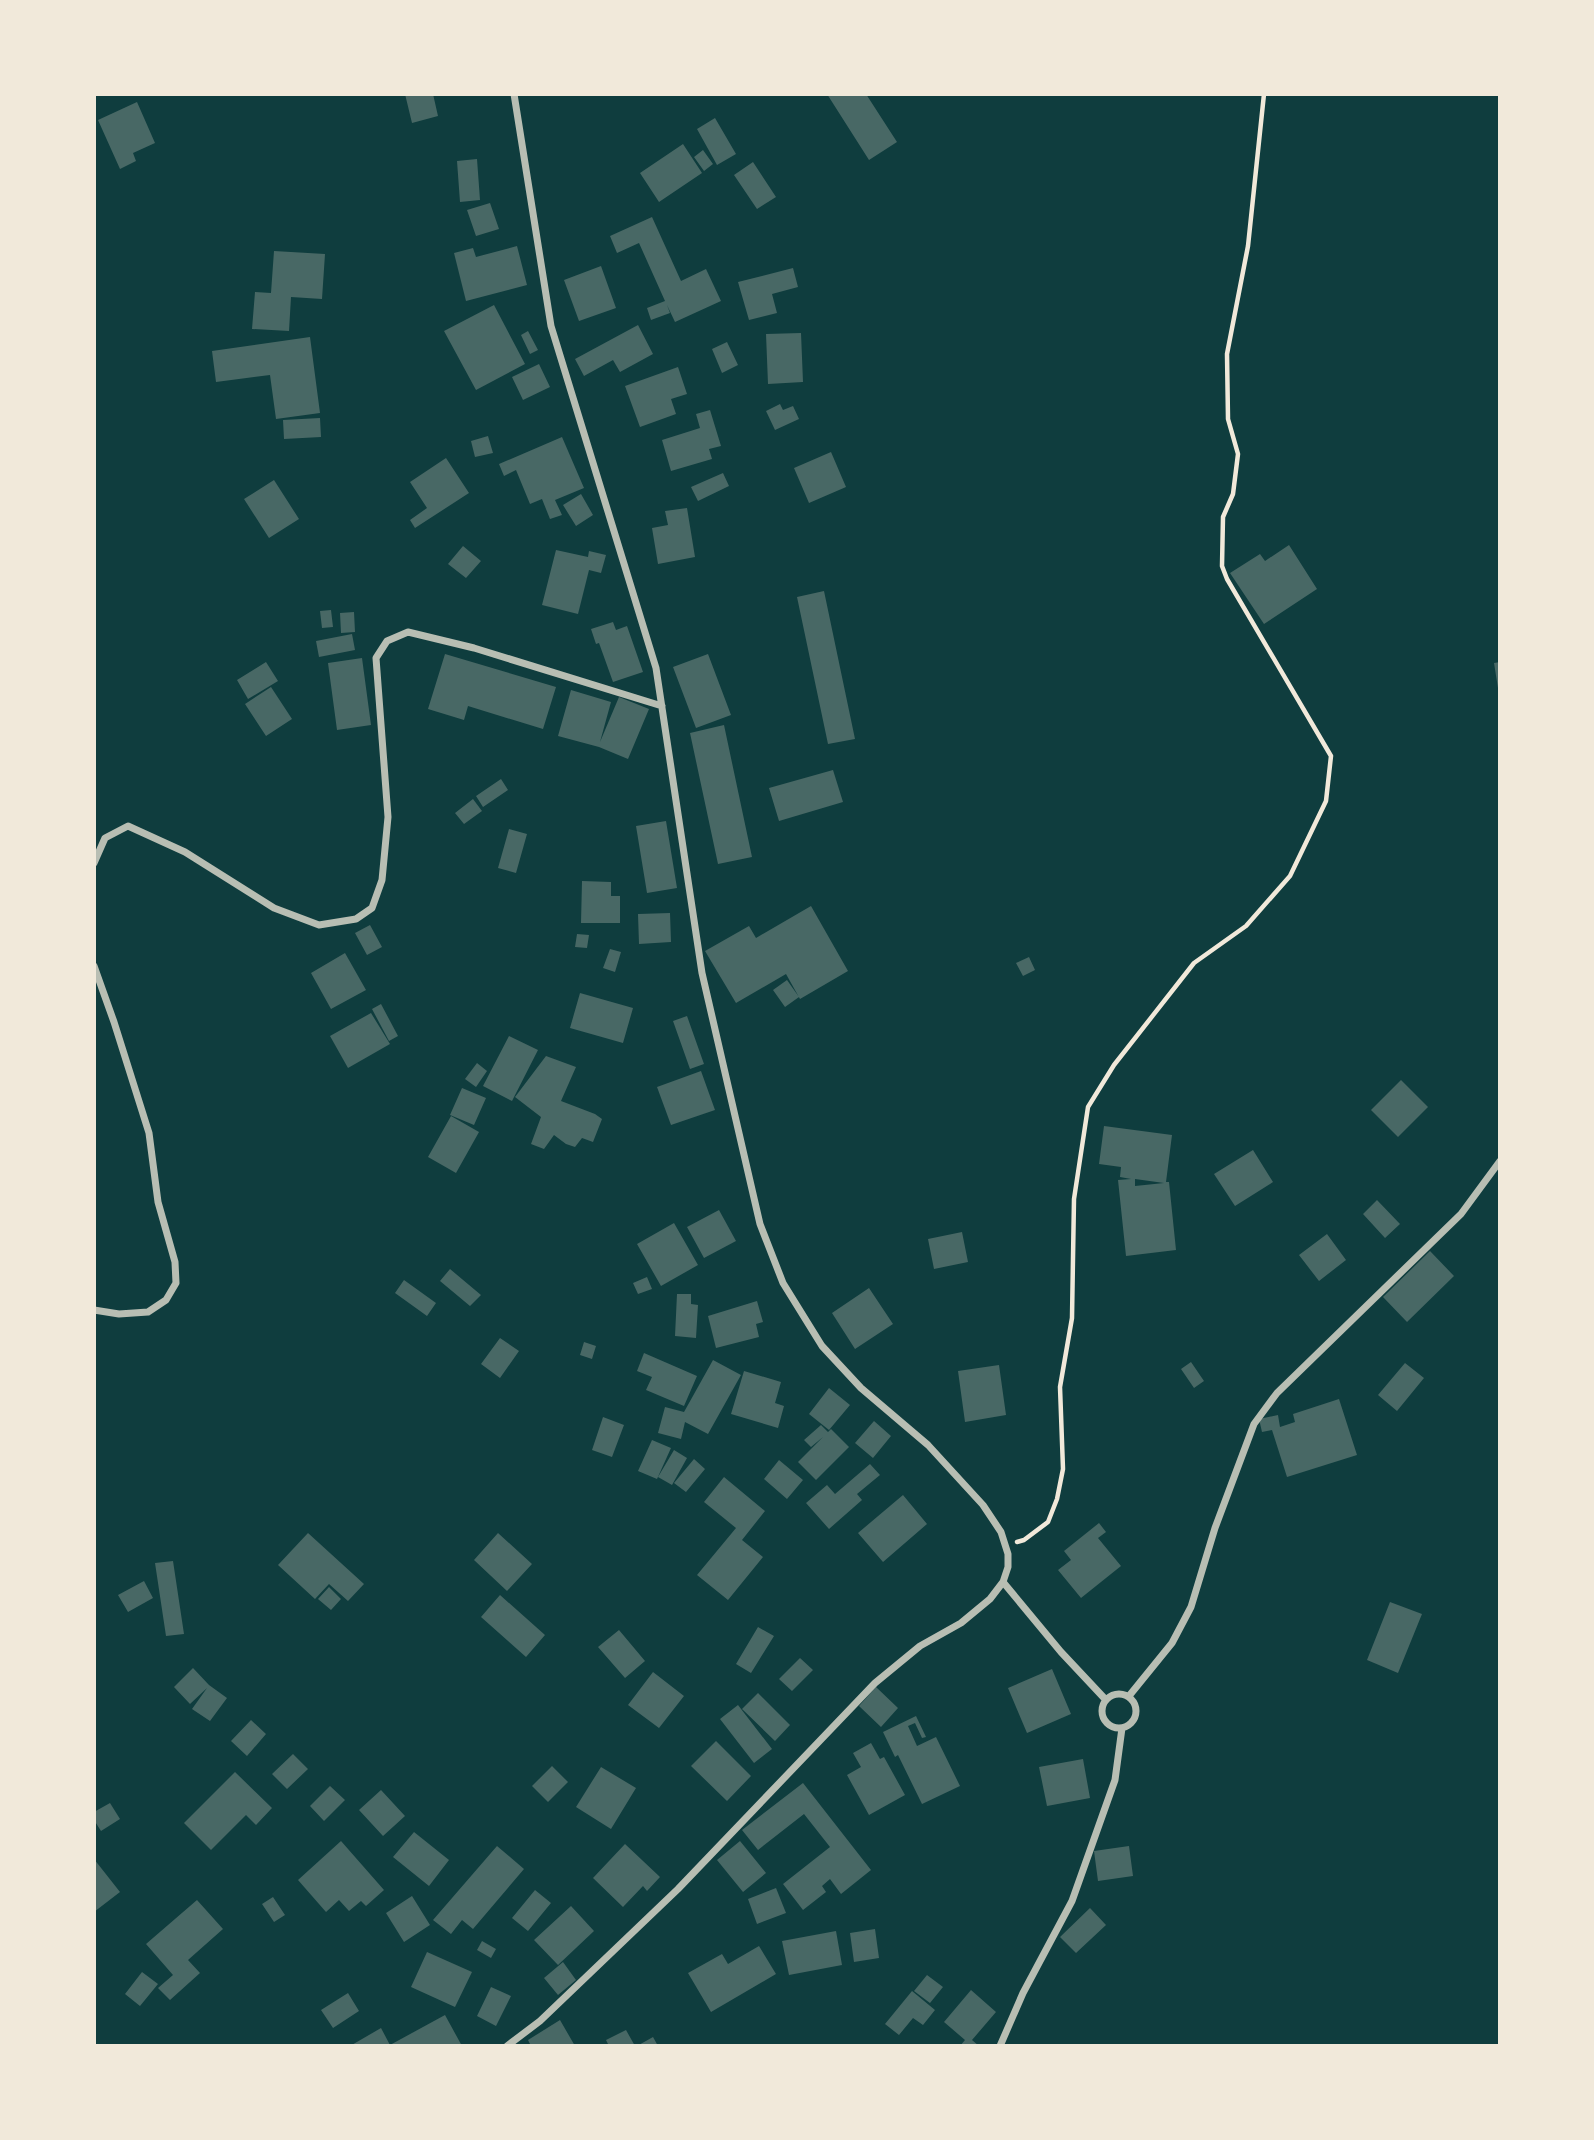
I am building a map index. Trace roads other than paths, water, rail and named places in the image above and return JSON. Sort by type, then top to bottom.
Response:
[{"type":"street","points":[[507,2046],[540,2021],[678,1889],[875,1683],[920,1646],[961,1623],[990,1599],[1003,1582],[1008,1567],[1008,1553],[1001,1532],[983,1505],[928,1445],[861,1388],[822,1346],[783,1283],[760,1224],[702,973],[656,668],[551,327],[513,94]]},
{"type":"street","points":[[94,863],[105,838],[128,826],[185,852],[274,908],[319,925],[356,919],[372,908],[382,880],[388,817],[376,658],[387,640],[408,632],[474,648],[662,706]]},
{"type":"street","points":[[94,966],[149,1133],[158,1202],[175,1262],[176,1283],[166,1300],[148,1312],[119,1314],[94,1310]]},
{"type":"street","points":[[1129,1696],[1172,1643],[1192,1607],[1215,1528],[1254,1424],[1277,1393],[1461,1214],[1500,1161]]},
{"type":"street","points":[[1003,1582],[1061,1652],[1106,1700]]},
{"type":"street","points":[[1113,1695],[1129,1696],[1135,1702],[1135,1719],[1130,1725],[1114,1728],[1102,1716],[1102,1708],[1106,1700],[1113,1695]]},
{"type":"street","points":[[1000,2046],[1023,1993],[1072,1901],[1115,1780],[1122,1728]]}]
